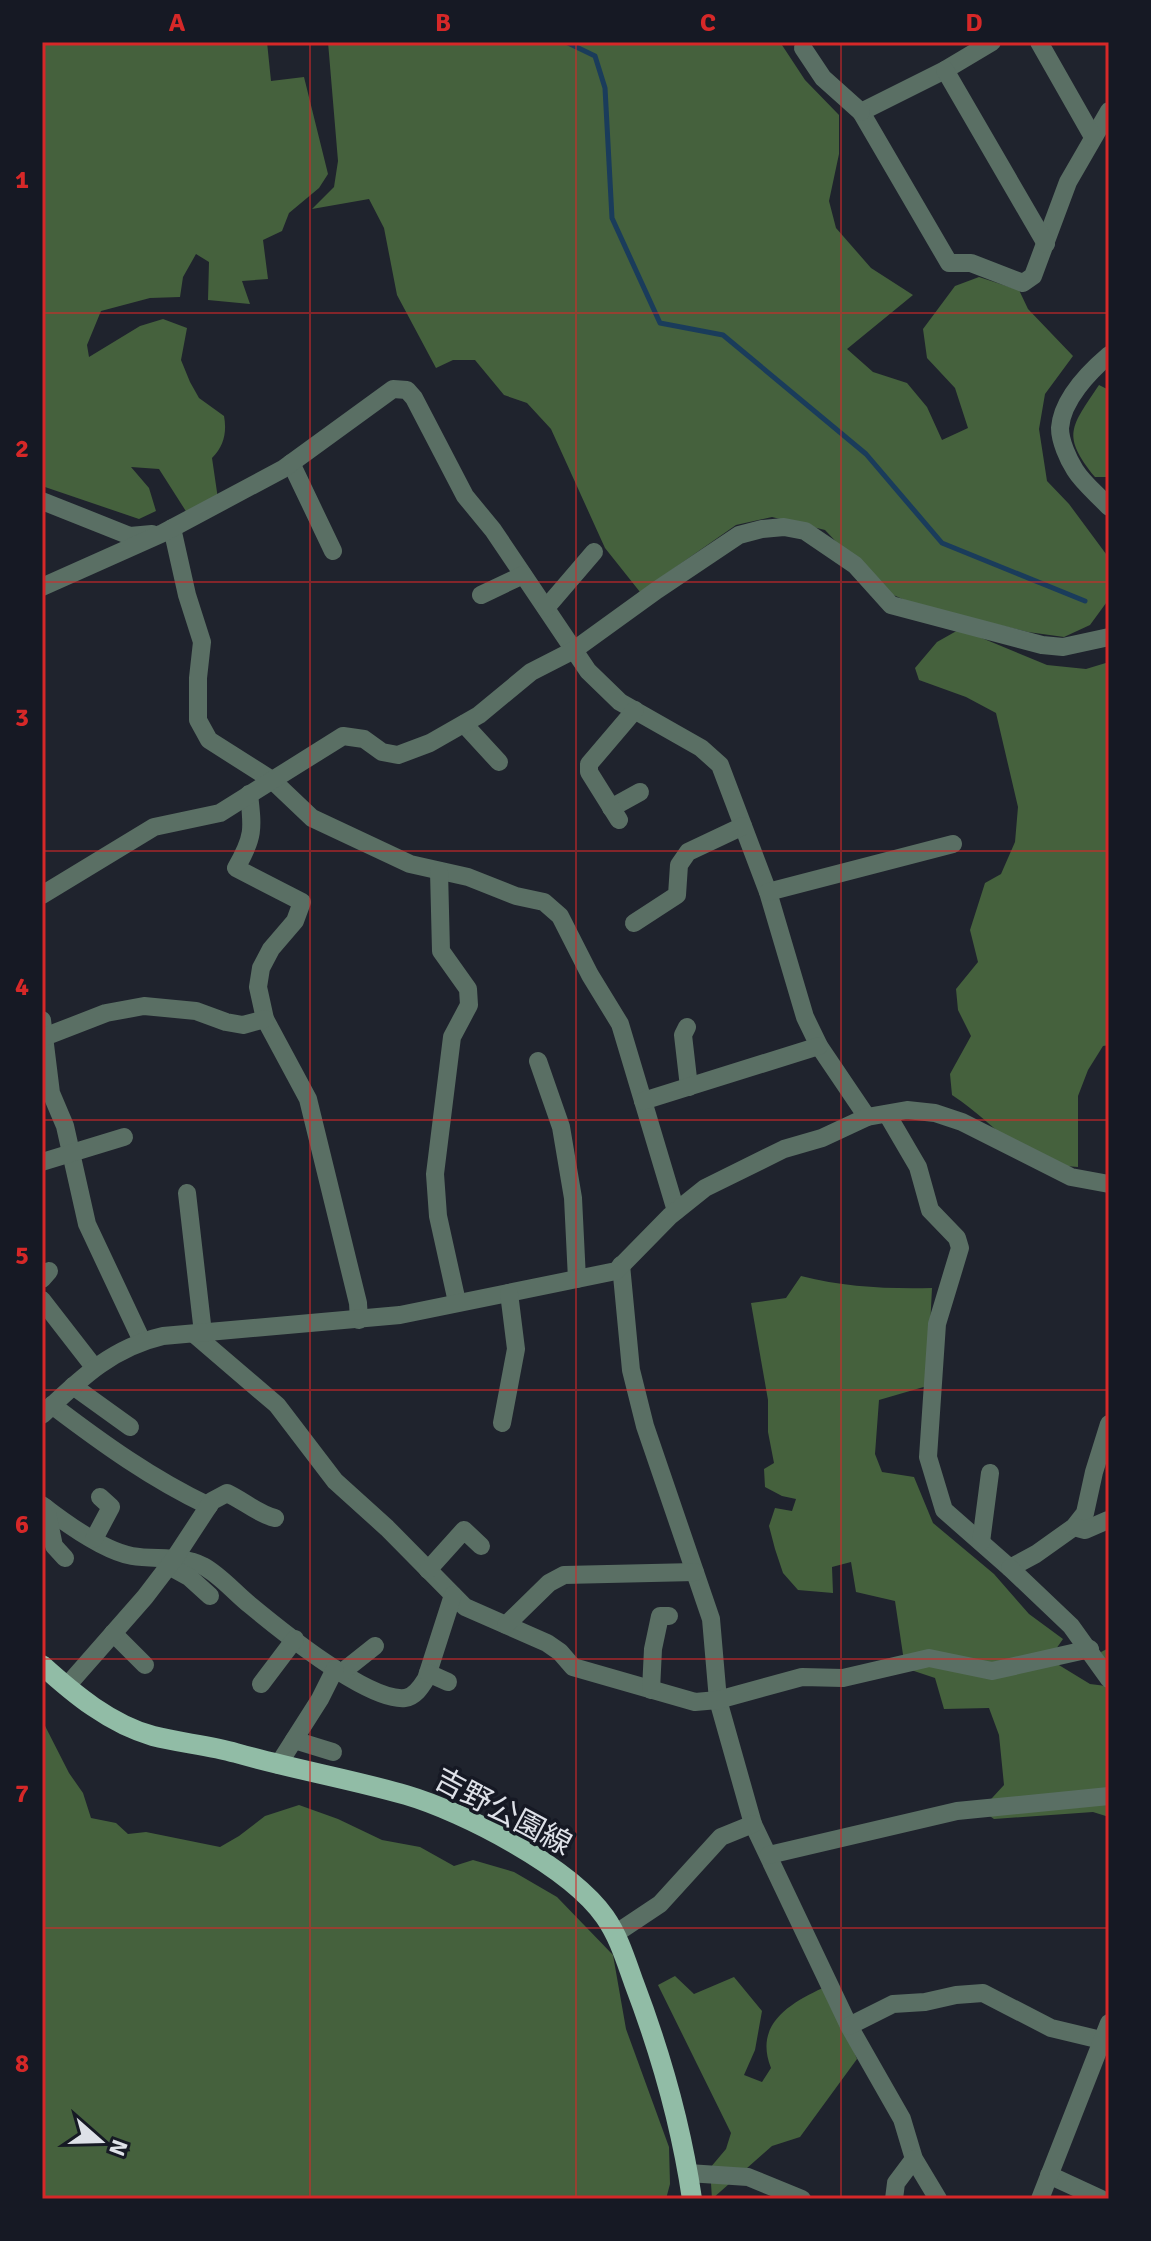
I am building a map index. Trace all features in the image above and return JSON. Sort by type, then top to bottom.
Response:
[{"type":"main road","name":"吉野公園線","points":[[42,1665],[92,1706],[128,1727],[154,1736],[231,1751],[406,1795],[451,1812],[509,1843],[571,1882],[594,1903],[615,1934],[667,2080],[683,2139],[692,2199]]},
{"type":"street","points":[[861,112],[945,70],[992,42]]},
{"type":"street","points":[[1039,42],[1093,137]]},
{"type":"street","points":[[805,44],[823,78],[861,112],[949,263],[971,263],[1023,283],[1033,276],[1068,182],[1109,111]]},
{"type":"street","points":[[945,70],[1046,244]]},
{"type":"street","points":[[1109,355],[1089,372],[1075,392],[1060,428],[1066,452],[1076,471],[1109,507]]},
{"type":"street","points":[[42,587],[168,531],[291,463],[393,389],[407,390],[465,496],[493,530],[588,671],[620,702],[701,748],[720,765],[768,892],[805,1017],[819,1046],[867,1117]]},
{"type":"street","points":[[291,463],[333,551]]},
{"type":"street","points":[[42,501],[130,536],[168,531]]},
{"type":"street","points":[[42,895],[154,827],[220,813],[343,736],[364,739],[382,752],[398,755],[430,743],[479,715],[531,672],[574,650],[739,535],[784,527],[805,531],[855,565],[891,605],[1042,645],[1063,647],[1109,637]]},
{"type":"street","points":[[168,531],[202,642],[198,720],[209,740],[272,780],[312,818],[410,864],[468,877],[516,896],[544,902],[560,916],[590,975],[620,1024],[676,1211]]},
{"type":"street","points":[[546,608],[594,552]]},
{"type":"street","points":[[481,595],[523,575]]},
{"type":"street","points":[[635,710],[589,764],[589,772],[615,814],[640,792]]},
{"type":"street","points":[[464,724],[499,762]]},
{"type":"street","points":[[249,794],[251,843],[236,868],[302,902],[295,921],[271,949],[261,968],[258,987],[265,1019],[308,1099],[358,1303],[359,1320]]},
{"type":"street","points":[[634,923],[677,895],[679,865],[688,852],[743,826]]},
{"type":"street","points":[[768,892],[953,844]]},
{"type":"street","points":[[439,871],[441,951],[468,989],[469,1005],[452,1037],[435,1174],[438,1216],[457,1302]]},
{"type":"street","points":[[142,1341],[87,1224],[71,1152],[51,1114],[43,1029],[144,1006],[196,1011],[243,1025],[265,1019]]},
{"type":"street","points":[[687,1027],[683,1035],[689,1087]]},
{"type":"street","points":[[643,1101],[819,1046]]},
{"type":"street","points":[[538,1061],[561,1127],[573,1198],[577,1279]]},
{"type":"street","points":[[209,1506],[165,1486],[47,1410],[94,1367],[142,1341],[400,1315],[616,1271],[676,1211],[705,1188],[784,1149],[822,1138],[867,1117],[907,1110],[935,1113],[992,1136],[1071,1177],[1109,1184]]},
{"type":"street","points":[[887,1114],[918,1167],[930,1210],[957,1238],[960,1248],[937,1324],[928,1457],[944,1510],[1071,1626],[1109,1679]]},
{"type":"street","points":[[42,1162],[124,1137]]},
{"type":"street","points":[[187,1193],[198,1334],[277,1405],[335,1481],[465,1607],[547,1643],[573,1667],[695,1702],[718,1700],[802,1677],[843,1678],[929,1658],[992,1671],[1090,1649]]},
{"type":"street","points":[[621,1265],[631,1370],[645,1426],[711,1619],[718,1700],[753,1824],[849,2026],[902,2119],[914,2159],[938,2199]]},
{"type":"street","points":[[502,1423],[516,1349],[509,1293]]},
{"type":"street","points":[[42,1300],[94,1367]]},
{"type":"street","points":[[73,1386],[130,1427]]},
{"type":"street","points":[[1010,1568],[1074,1527],[1085,1513],[1109,1424]]},
{"type":"street","points":[[981,1542],[990,1473]]},
{"type":"street","points":[[66,1687],[172,1563],[212,1501],[227,1493],[264,1515],[275,1518]]},
{"type":"street","points":[[94,1539],[111,1507],[100,1497]]},
{"type":"street","points":[[44,1507],[94,1539],[129,1556],[172,1563],[189,1560],[207,1568],[338,1671],[387,1696],[406,1698],[442,1674],[453,1595]]},
{"type":"street","points":[[44,1507],[54,1546],[65,1558]]},
{"type":"street","points":[[1074,1527],[1085,1530],[1108,1520]]},
{"type":"street","points":[[428,1570],[464,1530],[481,1546]]},
{"type":"street","points":[[172,1563],[210,1596]]},
{"type":"street","points":[[506,1625],[549,1583],[564,1575],[695,1572]]},
{"type":"street","points":[[651,1690],[653,1649],[660,1616],[669,1616]]},
{"type":"street","points":[[113,1633],[145,1665]]},
{"type":"street","points":[[261,1684],[295,1639]]},
{"type":"street","points":[[278,1765],[338,1671],[375,1646]]},
{"type":"street","points":[[294,1740],[333,1752]]},
{"type":"street","points":[[769,1855],[957,1811],[1109,1796]]},
{"type":"street","points":[[615,1934],[660,1904],[721,1837],[753,1824]]},
{"type":"street","points":[[849,2026],[893,2004],[983,1993],[1051,2028],[1105,2032],[1040,2199]]},
{"type":"street","points":[[894,2199],[896,2183],[914,2159]]},
{"type":"street","points":[[688,2173],[748,2177],[802,2199]]},
{"type":"street","points":[[1049,2175],[1101,2199]]},
{"type":"green space","points":[[42,42],[267,42],[271,81],[304,77],[328,174],[319,188],[289,213],[282,231],[263,240],[268,279],[242,281],[250,304],[208,300],[209,262],[196,254],[183,277],[180,297],[150,298],[101,311],[87,345],[89,357],[140,326],[163,319],[187,328],[181,360],[199,398],[224,416],[225,428],[222,444],[212,458],[218,499],[189,516],[159,469],[131,467],[149,488],[156,511],[139,519],[42,486]]},
{"type":"green space","points":[[328,42],[780,42],[805,80],[839,115],[839,154],[829,201],[836,228],[871,268],[913,295],[847,349],[873,372],[907,383],[927,407],[942,440],[968,428],[955,388],[927,358],[923,329],[955,286],[979,277],[1019,290],[1028,309],[1073,356],[1045,394],[1039,429],[1047,481],[1069,504],[1109,558],[1109,599],[1090,625],[1064,637],[1028,632],[916,605],[882,590],[825,530],[772,517],[736,525],[640,592],[605,548],[551,429],[527,403],[504,395],[475,360],[453,360],[436,368],[397,295],[384,228],[369,199],[312,209],[334,187],[338,161]]},
{"type":"green space","points":[[1099,385],[1109,390],[1109,477],[1095,477],[1077,451],[1074,441],[1076,421]]},
{"type":"green space","points":[[960,629],[1047,665],[1086,669],[1109,662],[1109,1045],[1103,1046],[1088,1070],[1078,1096],[1078,1167],[1040,1159],[1024,1151],[952,1095],[950,1074],[971,1036],[958,1010],[956,989],[978,962],[970,930],[985,883],[1001,874],[1015,842],[1018,807],[996,713],[966,697],[919,680],[915,668],[937,642]]},
{"type":"green space","points":[[801,1276],[866,1286],[932,1288],[927,1386],[879,1400],[875,1454],[882,1472],[914,1477],[933,1523],[994,1574],[1029,1614],[1063,1639],[1049,1659],[1090,1684],[1106,1686],[1101,1652],[1109,1648],[1109,1817],[1093,1812],[994,1819],[981,1810],[1004,1785],[999,1735],[989,1708],[944,1709],[935,1678],[905,1668],[895,1601],[856,1592],[851,1562],[832,1567],[833,1593],[798,1590],[783,1573],[769,1526],[775,1508],[792,1511],[796,1499],[765,1487],[764,1469],[774,1463],[768,1432],[768,1400],[751,1303],[786,1298]]},
{"type":"green space","points":[[42,1720],[69,1773],[83,1793],[91,1818],[116,1823],[128,1834],[146,1832],[220,1847],[265,1816],[299,1805],[382,1840],[420,1847],[454,1866],[473,1860],[514,1872],[557,1897],[613,1955],[626,2029],[669,2147],[670,2184],[666,2199],[42,2199]]},
{"type":"green space","points":[[675,1976],[694,1994],[734,1977],[762,2011],[755,2050],[744,2075],[762,2082],[771,2068],[767,2038],[772,2026],[789,2007],[827,1986],[857,2059],[800,2137],[772,2146],[712,2199],[710,2168],[726,2149],[731,2133],[658,1985]]},
{"type":"waterway","points":[[566,42],[595,56],[605,88],[612,218],[660,323],[723,335],[866,454],[942,543],[1085,601]]}]
